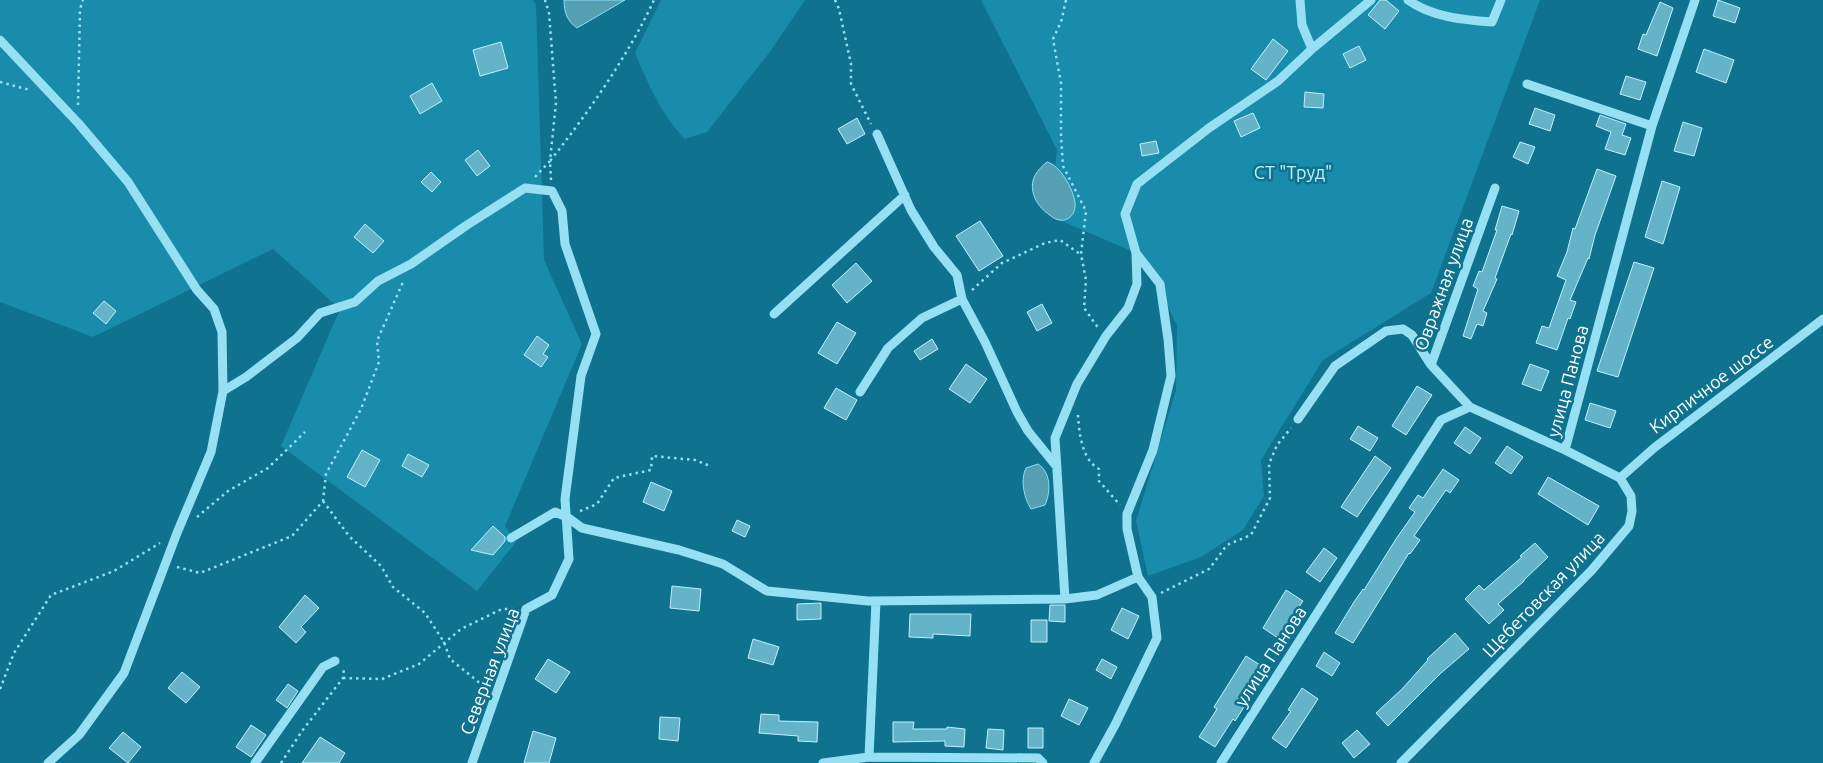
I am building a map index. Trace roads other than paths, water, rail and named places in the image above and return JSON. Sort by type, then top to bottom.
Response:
[{"type":"street","points":[[1300,0],[1302,25],[1312,49]]},
{"type":"street","points":[[1065,599],[1055,438],[1077,384],[1106,336],[1128,308],[1137,284],[1136,253],[1124,214],[1137,184],[1209,128],[1278,81],[1312,49],[1371,0]]},
{"type":"street","points":[[1408,0],[1416,6],[1457,20],[1492,22],[1501,0]]},
{"type":"street","name":"улица Панова","points":[[1221,763],[1441,420],[1470,407],[1565,450],[1652,126],[1694,0]]},
{"type":"street","points":[[0,40],[79,124],[128,182],[197,290],[214,309],[222,332],[223,391],[212,452],[177,533],[124,673],[79,735],[48,763]]},
{"type":"street","points":[[1527,84],[1652,126]]},
{"type":"street","points":[[877,134],[910,210],[934,247],[956,275],[962,299],[986,342],[1017,412],[1028,431],[1057,467]]},
{"type":"street","name":"Северная улица","points":[[223,391],[246,377],[297,338],[320,313],[355,302],[378,280],[411,264],[525,188],[552,191],[562,211],[565,244],[596,334],[581,376],[565,499],[569,559],[552,595],[526,609],[472,763]]},
{"type":"street","name":"Овражная улица","points":[[1470,407],[1431,365],[1495,188]]},
{"type":"street","points":[[774,314],[905,195]]},
{"type":"street","points":[[1094,763],[1115,725],[1157,638],[1152,597],[1138,577],[1127,529],[1127,514],[1153,450],[1171,376],[1160,284],[1136,253]]},
{"type":"street","points":[[860,392],[888,348],[922,318],[962,299]]},
{"type":"street","name":"Кирпичное шоссе","points":[[1620,478],[1654,448],[1823,318]]},
{"type":"street","points":[[1298,419],[1335,366],[1386,331],[1403,328],[1412,336],[1431,365]]},
{"type":"street","points":[[1565,450],[1620,478]]},
{"type":"street","name":"Щебетовская улица","points":[[1401,763],[1591,571],[1629,526],[1632,511],[1631,496],[1620,478]]},
{"type":"street","points":[[511,538],[555,512],[567,517],[582,528],[679,550],[723,564],[767,591],[876,601],[1065,599],[1097,595],[1138,577]]},
{"type":"street","points":[[870,757],[876,601]]},
{"type":"street","points":[[255,763],[323,667],[335,661]]},
{"type":"street","points":[[822,763],[870,757],[1038,758],[1043,763]]},
{"type":"park label","name":"СТ \"Труд\"","points":[[1293,172]]}]
